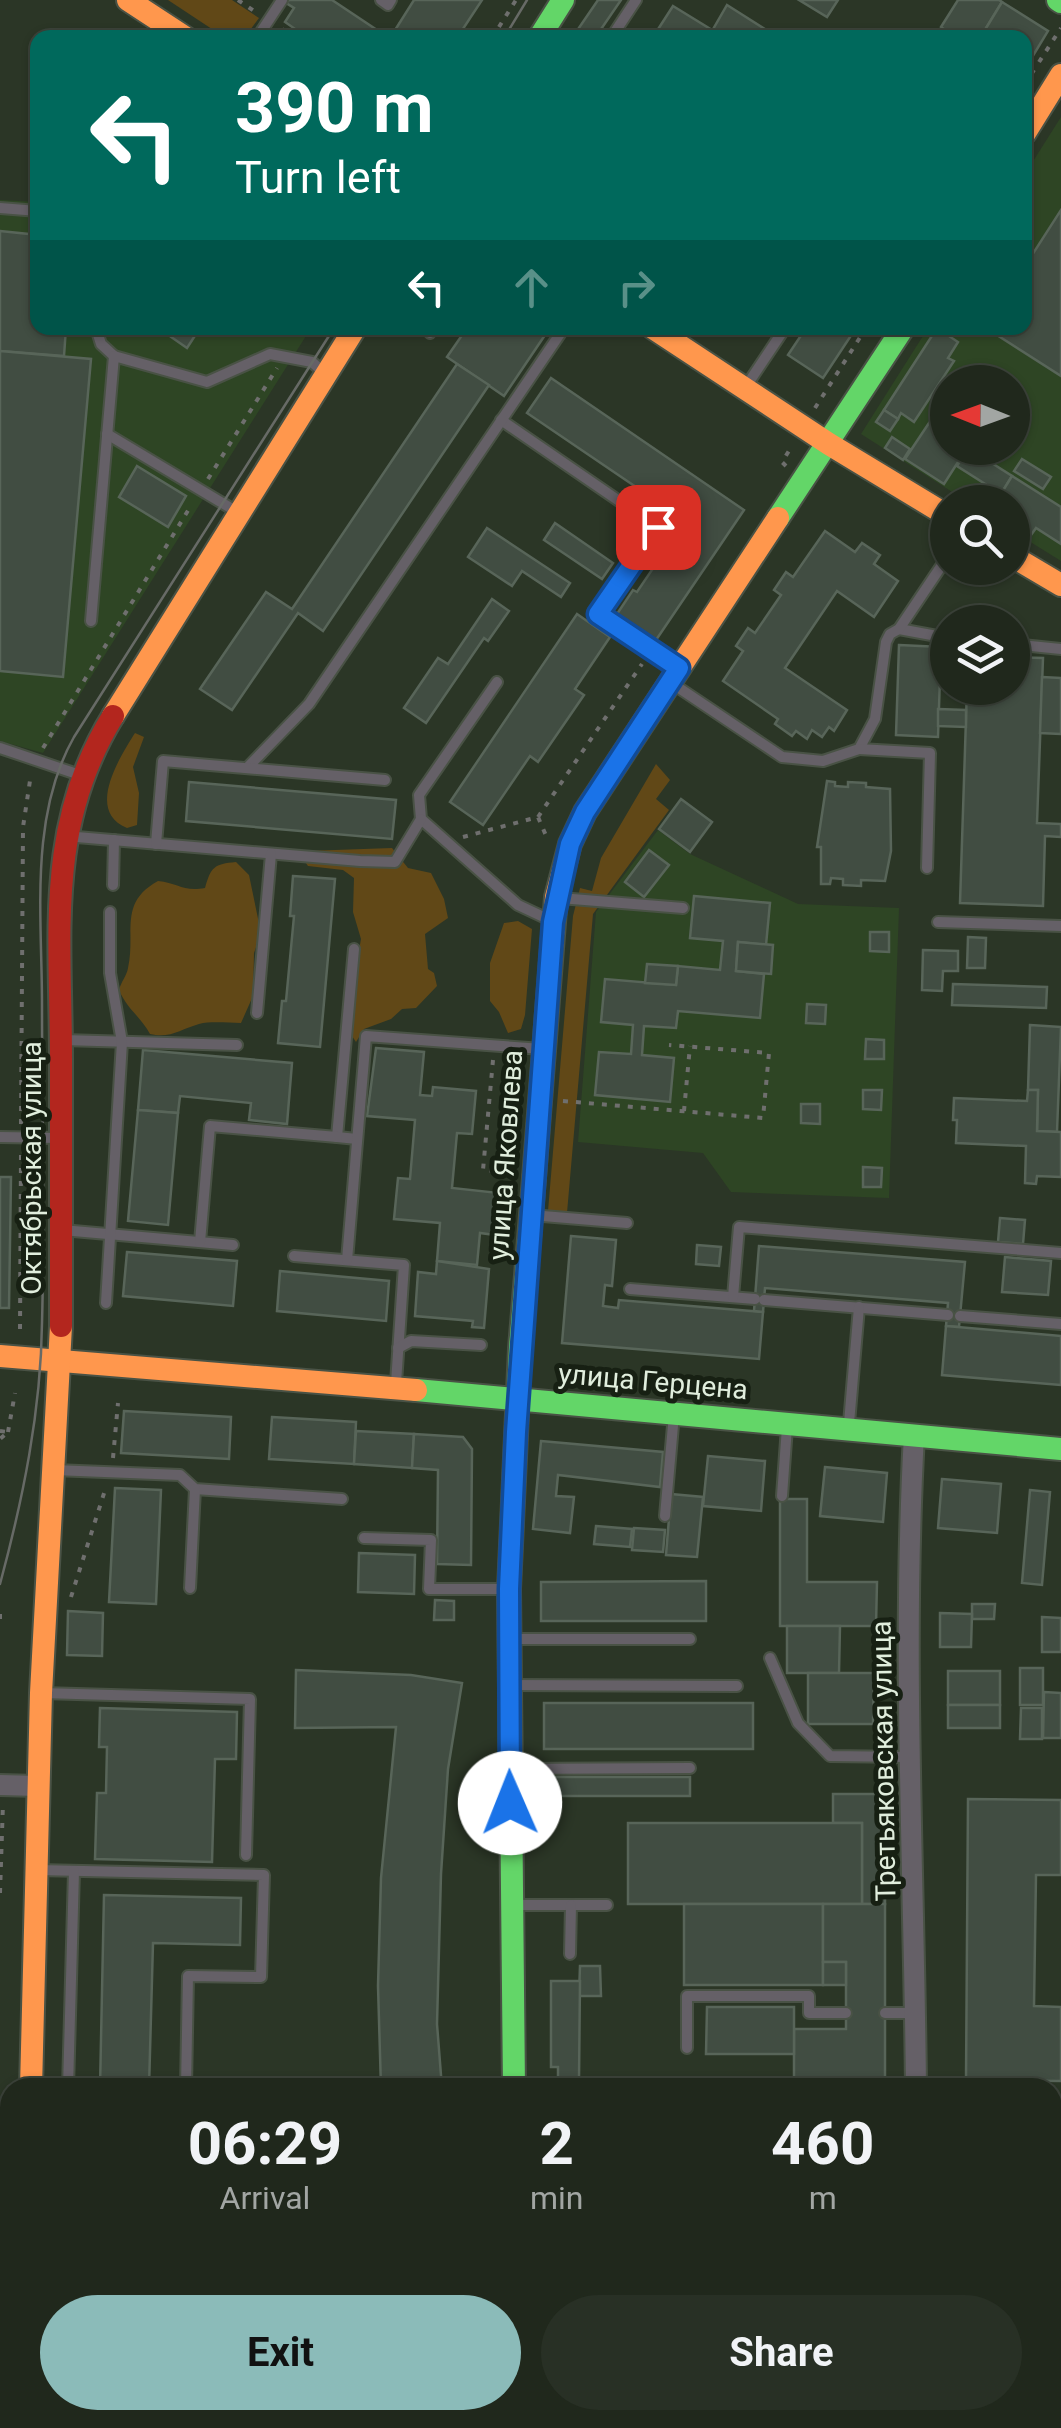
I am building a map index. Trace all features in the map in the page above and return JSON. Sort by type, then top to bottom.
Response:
[{"type":"street","points":[[544,30],[563,0]]},
{"type":"street","points":[[135,2],[175,30]]},
{"type":"street","points":[[1032,122],[1061,75]]},
{"type":"street","name":"Октябрьская улица","points":[[31,2078],[41,1693],[60,1360],[64,836],[80,775],[97,742],[351,335]]},
{"type":"street","points":[[664,335],[930,505]]},
{"type":"street","name":"улица Яковлева","points":[[514,2078],[509,1589],[530,1215],[556,898],[570,844],[585,812],[899,335]]},
{"type":"street","points":[[1030,567],[1061,586]]},
{"type":"street","name":"улица Герцена","points":[[0,1356],[518,1398],[1061,1449]]},
{"type":"street","name":"Третьяковская улица","points":[[914,1434],[908,1538],[908,1757],[916,2078]]},
{"type":"street","points":[[2,1785],[38,1786]]},
{"type":"lane","points":[[263,30],[282,0]]},
{"type":"lane","points":[[381,0],[388,4],[391,0]]},
{"type":"lane","points":[[616,30],[636,0]]},
{"type":"lane","points":[[0,208],[30,210]]},
{"type":"lane","points":[[98,335],[100,344],[114,356],[207,382],[270,354],[312,362],[326,374]]},
{"type":"lane","points":[[247,768],[310,704],[559,335]]},
{"type":"lane","points":[[745,389],[781,335]]},
{"type":"lane","points":[[91,621],[114,356]]},
{"type":"lane","points":[[501,420],[658,527],[598,614],[675,675],[782,757],[823,761],[859,749],[930,753],[926,868]]},
{"type":"lane","points":[[107,434],[240,513]]},
{"type":"lane","points":[[859,749],[875,719],[886,642],[930,583]]},
{"type":"lane","points":[[899,629],[930,636]]},
{"type":"lane","points":[[1030,646],[1061,649]]},
{"type":"lane","points":[[64,836],[395,862],[421,819],[419,795],[497,682]]},
{"type":"lane","points":[[0,748],[80,775]]},
{"type":"lane","points":[[156,844],[163,761],[385,780]]},
{"type":"lane","points":[[421,819],[518,905],[553,922]]},
{"type":"lane","points":[[113,885],[114,840]]},
{"type":"lane","points":[[257,1013],[271,854]]},
{"type":"lane","points":[[556,898],[683,908]]},
{"type":"lane","points":[[106,1303],[122,1042],[110,972],[110,912]]},
{"type":"lane","points":[[938,922],[1061,926]]},
{"type":"lane","points":[[337,1138],[354,949]]},
{"type":"lane","points":[[347,1260],[366,1036],[543,1050]]},
{"type":"lane","points":[[62,1040],[237,1046]]},
{"type":"lane","points":[[200,1242],[210,1126],[358,1139]]},
{"type":"lane","points":[[0,1138],[60,1138]]},
{"type":"lane","points":[[530,1215],[628,1223]]},
{"type":"lane","points":[[734,1297],[739,1227],[1061,1253]]},
{"type":"lane","points":[[61,1230],[232,1244]]},
{"type":"lane","points":[[294,1256],[404,1265],[396,1389]]},
{"type":"lane","points":[[630,1289],[948,1314]]},
{"type":"lane","points":[[848,1429],[858,1307]]},
{"type":"lane","points":[[960,1316],[1061,1324]]},
{"type":"lane","points":[[398,1348],[411,1340],[480,1345]]},
{"type":"lane","points":[[665,1516],[674,1413]]},
{"type":"lane","points":[[782,1496],[788,1424]]},
{"type":"lane","points":[[53,1470],[180,1475],[195,1490],[342,1499]]},
{"type":"lane","points":[[190,1588],[195,1490]]},
{"type":"lane","points":[[364,1538],[431,1540],[430,1589],[509,1589]]},
{"type":"lane","points":[[508,1639],[690,1639]]},
{"type":"lane","points":[[770,1658],[798,1723],[830,1756],[908,1757]]},
{"type":"lane","points":[[509,1686],[737,1686]]},
{"type":"lane","points":[[41,1693],[250,1699],[246,1855]]},
{"type":"lane","points":[[510,1769],[690,1768]]},
{"type":"lane","points":[[36,1870],[264,1876],[262,1977],[188,1976],[186,2078]]},
{"type":"lane","points":[[68,2078],[74,1871]]},
{"type":"lane","points":[[512,1905],[607,1905]]},
{"type":"lane","points":[[570,1954],[571,1905]]},
{"type":"lane","points":[[687,2048],[687,1996],[809,1996],[809,2013],[846,2013]]},
{"type":"lane","points":[[885,2012],[915,2013]]},
{"type":"path","points":[[497,30],[516,0]]},
{"type":"path","points":[[1032,73],[1061,28]]},
{"type":"path","points":[[829,385],[861,335]]},
{"type":"path","points":[[446,841],[538,817],[550,847]]},
{"type":"path","points":[[562,1101],[763,1118],[768,1053],[670,1044]]},
{"type":"path","points":[[494,1046],[483,1170],[515,1173]]},
{"type":"path","points":[[684,1111],[690,1046]]},
{"type":"path","points":[[0,1439],[8,1432],[15,1393]]},
{"type":"path","points":[[70,1598],[112,1472],[118,1403]]},
{"type":"path","points":[[0,1431],[8,1432]]},
{"type":"path","points":[[0,1894],[2,1785]]},
{"type":"shaded area","points":[[168,0],[232,0],[259,18],[250,30],[213,30]]},
{"type":"shaded area","points":[[1061,117],[1061,561],[1030,542],[1030,485],[941,485],[861,434],[924,335],[1032,335],[1032,163]]},
{"type":"shaded area","points":[[0,200],[30,202],[30,335],[307,335],[43,753],[0,741]]},
{"type":"shaded area","points":[[135,733],[144,737],[133,767],[139,793],[137,825],[127,828],[115,820],[107,797],[115,769]]},
{"type":"shaded area","points":[[656,764],[670,780],[656,799],[669,810],[593,914],[567,1213],[548,1211],[573,916],[580,888],[592,891],[601,858]]},
{"type":"shaded area","points":[[658,830],[690,854],[798,904],[899,908],[889,1198],[731,1192],[703,1153],[578,1142],[596,912]]},
{"type":"shaded area","points":[[392,848],[408,868],[431,873],[444,899],[448,918],[425,934],[428,969],[434,973],[437,986],[416,1008],[402,1009],[391,1019],[364,1029],[356,1042],[352,1036],[355,972],[361,939],[353,912],[354,878],[343,870],[308,866],[301,856],[306,851]]},
{"type":"shaded area","points":[[236,862],[249,875],[261,933],[254,953],[253,996],[241,1023],[204,1023],[170,1034],[150,1034],[119,990],[128,968],[131,919],[138,899],[158,881],[205,888],[214,868]]},
{"type":"shaded area","points":[[518,921],[532,929],[525,1015],[521,1029],[508,1033],[490,1001],[490,963],[504,923]]},
{"type":"building","points":[[332,0],[377,30],[296,30],[285,22],[294,8],[286,3]]},
{"type":"building","points":[[414,0],[482,0],[462,30],[395,30]]},
{"type":"building","points":[[598,0],[621,0],[600,30],[577,30]]},
{"type":"building","points":[[799,0],[838,0],[827,17]]},
{"type":"building","points":[[958,0],[1002,2],[985,30],[941,27]]},
{"type":"building","points":[[1002,2],[1048,31],[1032,57],[1032,30],[985,30]]},
{"type":"building","points":[[727,5],[766,30],[713,30]]},
{"type":"building","points":[[673,6],[712,30],[658,30]]},
{"type":"building","points":[[1061,210],[1061,376],[997,335],[1032,335],[1032,255]]},
{"type":"building","points":[[0,231],[30,234],[30,335],[66,335],[64,356],[0,351]]},
{"type":"building","points":[[168,335],[195,335],[187,348]]},
{"type":"building","points":[[462,335],[545,335],[504,396],[447,357]]},
{"type":"building","points":[[801,335],[851,335],[823,378],[788,355]]},
{"type":"building","points":[[932,335],[948,335],[958,342],[948,358],[954,361],[951,365],[930,365],[930,398],[914,422],[901,413],[898,419],[884,410]]},
{"type":"building","points":[[0,351],[91,359],[63,677],[0,671]]},
{"type":"building","points":[[457,364],[489,385],[323,631],[298,613],[232,710],[200,689],[266,592],[292,609]]},
{"type":"building","points":[[551,378],[744,510],[654,643],[615,617],[677,533],[683,537],[692,525],[527,413]]},
{"type":"building","points":[[884,410],[898,419],[890,431],[876,422]]},
{"type":"building","points":[[929,423],[930,465],[956,465],[944,484],[905,459]]},
{"type":"building","points":[[892,437],[910,449],[903,460],[885,448]]},
{"type":"building","points":[[1030,464],[1051,477],[1043,489],[1014,471],[1018,465]]},
{"type":"building","points":[[995,465],[1012,476],[1006,485],[987,485],[957,466]]},
{"type":"building","points":[[137,466],[186,496],[168,527],[119,497]]},
{"type":"building","points":[[1012,476],[1026,485],[1006,485]]},
{"type":"building","points":[[1030,487],[1061,507],[1061,544],[1036,528],[1031,535]]},
{"type":"building","points":[[555,523],[613,563],[602,579],[544,540]]},
{"type":"building","points":[[487,528],[570,583],[561,597],[522,571],[512,586],[468,557]]},
{"type":"building","points":[[825,531],[855,552],[862,543],[880,555],[874,564],[898,581],[874,617],[837,591],[785,668],[847,710],[834,731],[829,727],[822,737],[812,730],[807,739],[796,731],[792,736],[775,724],[778,719],[723,681],[743,651],[736,646],[748,628],[755,633],[781,595],[774,590],[786,572],[793,577]]},
{"type":"building","points":[[492,599],[509,611],[488,641],[484,638],[426,723],[404,708],[438,658],[448,664]]},
{"type":"building","points":[[577,614],[610,637],[575,689],[584,695],[538,762],[530,756],[483,825],[450,802]]},
{"type":"building","points":[[899,645],[930,646],[930,705],[939,705],[938,737],[896,735]]},
{"type":"building","points":[[1030,658],[1043,658],[1037,823],[1061,824],[1061,837],[1045,836],[1043,906],[960,903],[966,705],[1030,705]]},
{"type":"building","points":[[1042,677],[1061,678],[1061,734],[1040,733]]},
{"type":"building","points":[[938,709],[966,710],[966,727],[938,726]]},
{"type":"building","points":[[827,781],[835,782],[835,786],[848,787],[848,782],[890,789],[891,851],[885,881],[861,880],[861,886],[843,885],[843,879],[831,878],[830,884],[821,884],[821,847],[817,847]]},
{"type":"building","points":[[189,782],[396,800],[392,839],[186,821]]},
{"type":"building","points":[[681,799],[712,822],[690,852],[659,829]]},
{"type":"building","points":[[649,850],[669,865],[644,897],[625,882]]},
{"type":"building","points":[[293,876],[335,879],[320,1047],[278,1043],[294,916],[290,916]]},
{"type":"building","points":[[694,896],[770,903],[766,945],[738,942],[736,971],[764,974],[760,1018],[678,1011],[676,1028],[644,1026],[642,1055],[674,1058],[670,1102],[595,1095],[599,1052],[631,1054],[633,1025],[601,1022],[605,979],[676,985],[678,966],[720,970],[723,941],[690,938]]},
{"type":"building","points":[[870,932],[889,932],[889,952],[870,951]]},
{"type":"building","points":[[968,937],[986,938],[985,968],[967,968]]},
{"type":"building","points":[[738,942],[773,945],[771,974],[736,971]]},
{"type":"building","points":[[923,950],[958,951],[958,971],[943,971],[942,991],[922,990]]},
{"type":"building","points":[[647,964],[678,966],[676,985],[645,983]]},
{"type":"building","points":[[953,984],[1047,987],[1046,1008],[952,1005]]},
{"type":"building","points":[[807,1004],[826,1005],[825,1024],[806,1023]]},
{"type":"building","points":[[1030,1025],[1061,1027],[1057,1132],[1037,1131],[1038,1090],[1028,1090]]},
{"type":"building","points":[[866,1039],[884,1040],[884,1059],[865,1059]]},
{"type":"building","points":[[376,1048],[424,1052],[420,1095],[432,1096],[433,1087],[476,1091],[472,1134],[457,1133],[452,1188],[499,1193],[495,1235],[480,1233],[477,1265],[437,1261],[440,1223],[394,1219],[398,1178],[410,1179],[415,1120],[367,1116]]},
{"type":"building","points":[[143,1050],[292,1063],[287,1124],[249,1120],[251,1103],[180,1096],[178,1113],[138,1110]]},
{"type":"building","points":[[863,1090],[882,1090],[881,1110],[863,1109]]},
{"type":"building","points":[[1028,1090],[1038,1090],[1037,1131],[1061,1132],[1061,1177],[1037,1176],[1036,1184],[1025,1183],[1026,1146],[956,1143],[957,1120],[953,1120],[954,1098],[1027,1101]]},
{"type":"building","points":[[801,1104],[820,1104],[820,1124],[801,1123]]},
{"type":"building","points":[[138,1110],[178,1113],[168,1225],[128,1221]]},
{"type":"building","points":[[863,1167],[882,1168],[881,1187],[863,1187]]},
{"type":"building","points":[[0,1177],[11,1177],[9,1308],[0,1308]]},
{"type":"building","points":[[1000,1218],[1025,1220],[1023,1244],[998,1242]]},
{"type":"building","points":[[571,1236],[616,1240],[612,1286],[605,1285],[603,1306],[618,1308],[619,1300],[763,1312],[759,1359],[562,1343]]},
{"type":"building","points":[[697,1245],[721,1247],[719,1266],[696,1264]]},
{"type":"building","points":[[759,1246],[965,1262],[959,1327],[946,1326],[948,1303],[765,1288],[763,1312],[754,1311]]},
{"type":"building","points":[[127,1252],[237,1261],[233,1306],[123,1296]]},
{"type":"building","points":[[1005,1257],[1051,1261],[1048,1295],[1002,1292]]},
{"type":"building","points":[[437,1261],[489,1269],[484,1328],[472,1327],[473,1321],[415,1316],[418,1272],[436,1274]]},
{"type":"building","points":[[280,1271],[389,1281],[386,1321],[277,1311]]},
{"type":"building","points":[[946,1326],[1061,1336],[1061,1385],[942,1375]]},
{"type":"building","points":[[124,1411],[231,1417],[229,1459],[121,1453]]},
{"type":"building","points":[[272,1417],[356,1422],[354,1464],[269,1459]]},
{"type":"building","points":[[356,1431],[414,1434],[412,1468],[354,1464]]},
{"type":"building","points":[[414,1434],[463,1437],[472,1449],[471,1565],[437,1564],[438,1470],[412,1468]]},
{"type":"building","points":[[541,1441],[663,1452],[660,1487],[558,1475],[556,1496],[574,1497],[570,1533],[533,1529]]},
{"type":"building","points":[[708,1456],[765,1461],[761,1511],[703,1506]]},
{"type":"building","points":[[825,1467],[887,1473],[883,1522],[820,1516]]},
{"type":"building","points":[[942,1479],[1001,1484],[997,1533],[938,1528]]},
{"type":"building","points":[[115,1488],[161,1490],[156,1604],[109,1602]]},
{"type":"building","points":[[1030,1490],[1050,1492],[1042,1585],[1022,1583]]},
{"type":"building","points":[[671,1494],[703,1497],[697,1557],[666,1555]]},
{"type":"building","points":[[780,1499],[807,1499],[807,1582],[877,1582],[876,1626],[780,1626]]},
{"type":"building","points":[[596,1526],[632,1529],[630,1547],[594,1544]]},
{"type":"building","points":[[634,1528],[665,1530],[663,1552],[632,1550]]},
{"type":"building","points":[[359,1553],[415,1555],[414,1594],[358,1592]]},
{"type":"building","points":[[706,1581],[706,1621],[541,1621],[541,1582]]},
{"type":"building","points":[[435,1600],[454,1601],[454,1620],[434,1620]]},
{"type":"building","points":[[972,1604],[995,1604],[994,1619],[972,1619]]},
{"type":"building","points":[[68,1611],[103,1613],[102,1656],[67,1655]]},
{"type":"building","points":[[940,1613],[972,1614],[971,1647],[940,1647]]},
{"type":"building","points":[[1042,1617],[1061,1618],[1061,1652],[1042,1652]]},
{"type":"building","points":[[787,1626],[840,1626],[839,1673],[787,1673]]},
{"type":"building","points":[[1020,1668],[1043,1668],[1043,1705],[1020,1705]]},
{"type":"building","points":[[296,1670],[411,1675],[462,1683],[448,1769],[441,1874],[437,2024],[441,2078],[381,2078],[381,1878],[396,1727],[295,1728]]},
{"type":"building","points":[[948,1671],[1000,1671],[1000,1705],[948,1705]]},
{"type":"building","points":[[808,1673],[874,1673],[873,1724],[808,1724]]},
{"type":"building","points":[[1044,1692],[1061,1693],[1061,1738],[1043,1738]]},
{"type":"building","points":[[544,1703],[753,1703],[753,1749],[544,1749]]},
{"type":"building","points":[[948,1705],[1000,1705],[1000,1728],[948,1728]]},
{"type":"building","points":[[100,1708],[237,1712],[236,1759],[215,1759],[212,1862],[95,1859],[97,1793],[106,1793],[107,1747],[99,1747]]},
{"type":"building","points":[[1021,1708],[1042,1708],[1042,1739],[1020,1739]]},
{"type":"building","points":[[544,1777],[690,1777],[690,1796],[544,1796]]},
{"type":"building","points":[[833,1794],[886,1794],[885,1904],[862,1904],[862,1823],[833,1823]]},
{"type":"building","points":[[968,1799],[1061,1800],[1061,1875],[1036,1875],[1034,2006],[1061,2007],[1061,2078],[966,2078]]},
{"type":"building","points":[[628,1823],[862,1823],[862,1904],[628,1904]]},
{"type":"building","points":[[104,1895],[241,1898],[240,1945],[153,1943],[149,2078],[100,2078]]},
{"type":"building","points":[[684,1904],[823,1904],[823,1985],[684,1985]]},
{"type":"building","points":[[823,1904],[885,1904],[885,2078],[794,2078],[794,2029],[846,2029],[846,1962],[823,1962]]},
{"type":"building","points":[[823,1962],[846,1962],[846,1985],[823,1985]]},
{"type":"building","points":[[580,1966],[600,1966],[601,1996],[579,1996]]},
{"type":"building","points":[[551,1981],[580,1981],[579,2078],[558,2078],[558,2067],[551,2067]]},
{"type":"building","points":[[707,2007],[794,2007],[794,2054],[706,2054]]},
{"type":"tram line","points":[[509,30],[527,0]]},
{"type":"tram line","points":[[0,1584],[29,1455],[41,1356],[40,902],[50,800],[74,737],[330,335]]},
{"type":"traffic: fast","points":[[544,30],[563,0]]},
{"type":"traffic: fast","points":[[778,518],[898,335]]},
{"type":"traffic: fast","points":[[514,2078],[509,1589],[520,1348],[534,1178]]},
{"type":"traffic: fast","points":[[416,1390],[1061,1449]]},
{"type":"traffic: slow","points":[[128,0],[174,30]]},
{"type":"traffic: slow","points":[[1032,122],[1061,75]]},
{"type":"traffic: slow","points":[[113,716],[351,335]]},
{"type":"traffic: slow","points":[[664,335],[930,505]]},
{"type":"traffic: slow","points":[[534,1178],[556,897],[570,844],[585,812],[778,518]]},
{"type":"traffic: slow","points":[[1030,567],[1061,585]]},
{"type":"traffic: slow","points":[[31,2078],[41,1693],[61,1326]]},
{"type":"traffic: slow","points":[[0,1356],[416,1390]]},
{"type":"traffic: jam","points":[[61,1326],[62,882],[76,799],[91,757],[113,716]]},
{"type":"route","points":[[510,1803],[509,1589],[520,1348],[553,922],[570,844],[585,812],[679,668],[598,614],[658,527]]}]
